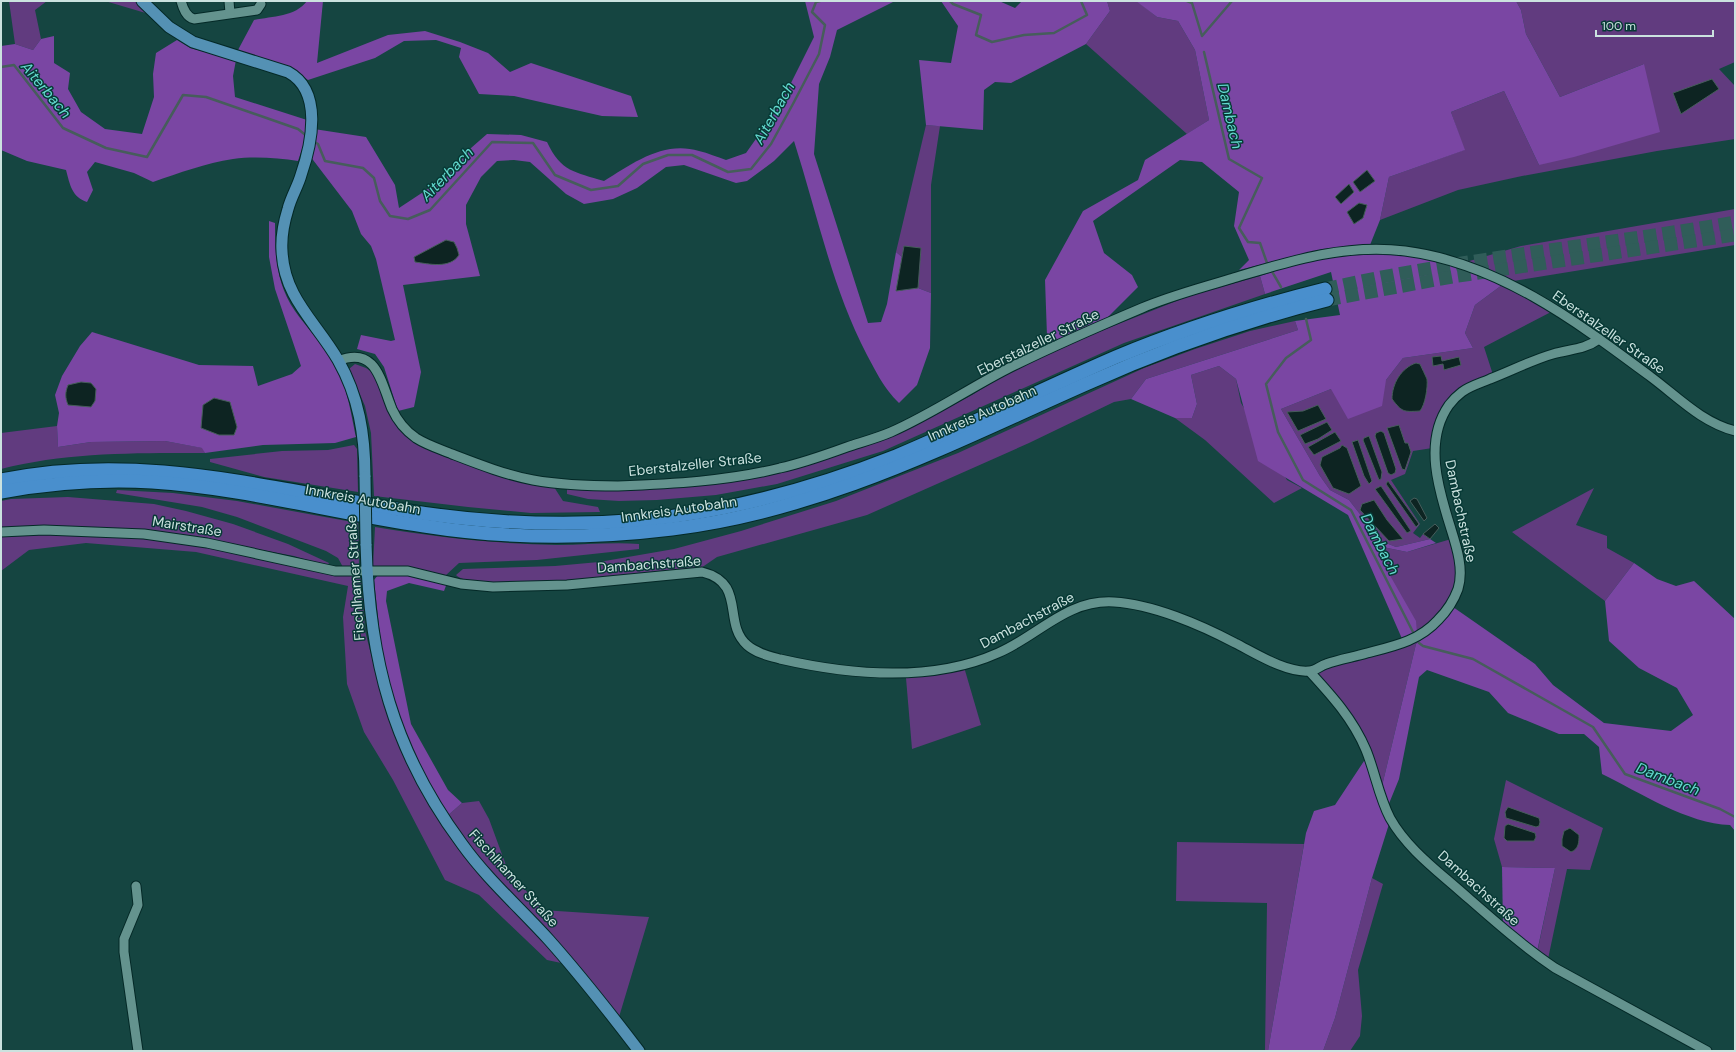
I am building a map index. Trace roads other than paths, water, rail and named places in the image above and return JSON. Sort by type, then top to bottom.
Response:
[{"type":"highway","name":"Innkreis Autobahn","points":[[1,480],[73,470],[149,470],[216,477],[424,514],[462,519],[530,523],[605,522],[691,513],[781,495],[853,472],[940,436],[1075,375],[1162,339],[1258,306],[1326,295],[1160,353],[1087,383],[933,453],[860,483],[802,502],[741,517],[673,529],[596,536],[511,535],[428,527],[243,494],[152,482],[79,482],[51,484],[1,492]]},
{"type":"main road","name":"Fischlhamer Straße","points":[[142,1],[169,27],[193,42],[280,69],[295,76],[306,89],[311,104],[311,124],[302,174],[284,222],[282,251],[284,265],[291,289],[297,302],[338,361],[359,412],[364,443],[367,572],[372,633],[386,694],[410,760],[453,833],[476,862],[569,963],[639,1051]]},
{"type":"street","points":[[181,1],[185,11],[192,18],[257,10],[261,4]]},
{"type":"street","points":[[229,1],[230,13]]},
{"type":"street","name":"Eberstalzeller Straße","points":[[338,361],[354,357],[362,358],[369,362],[382,378],[393,412],[402,426],[417,438],[474,462],[530,480],[574,485],[617,486],[703,480],[744,475],[785,467],[811,460],[890,432],[944,406],[1006,370],[1144,307],[1284,263],[1350,249],[1403,250],[1447,258],[1490,274],[1563,314],[1599,339],[1701,416],[1718,426],[1735,431]]},
{"type":"street","name":"Dambachstraße","points":[[1310,672],[1326,664],[1397,646],[1416,639],[1429,630],[1440,619],[1452,601],[1459,587],[1460,572],[1458,551],[1435,466],[1435,446],[1440,425],[1449,405],[1464,390],[1553,354],[1585,348],[1599,339]]},
{"type":"street","name":"Mairstraße","points":[[1,532],[44,530],[144,534],[207,543],[335,571],[367,572]]},
{"type":"street","name":"Dambachstraße","points":[[367,572],[408,572],[461,584],[513,587],[567,585],[702,572],[716,577],[726,586],[740,636],[744,643],[755,651],[790,661],[843,670],[888,673],[929,672],[985,658],[1010,648],[1071,610],[1096,603],[1118,602],[1151,610],[1187,622],[1228,639],[1280,665],[1310,672],[1340,705],[1355,726],[1366,750],[1390,817],[1401,836],[1436,870],[1531,952],[1562,972],[1707,1051]]},
{"type":"street","points":[[136,886],[138,905],[124,939],[124,952],[138,1051]]},
{"type":"water","points":[[1712,79],[1719,89],[1681,114],[1673,93]]},
{"type":"water","points":[[1367,170],[1375,181],[1360,192],[1353,182]]},
{"type":"water","points":[[1349,184],[1354,192],[1341,204],[1335,197]]},
{"type":"water","points":[[1359,203],[1367,205],[1363,218],[1354,224],[1347,212]]},
{"type":"water","points":[[446,240],[454,242],[457,248],[459,255],[455,259],[445,264],[415,262],[414,257]]},
{"type":"water","points":[[904,246],[921,248],[918,288],[896,291]]},
{"type":"water","points":[[1441,356],[1442,361],[1459,357],[1461,365],[1444,370],[1443,364],[1433,366],[1432,357]]},
{"type":"water","points":[[1416,363],[1420,364],[1427,379],[1426,396],[1420,411],[1406,411],[1401,409],[1392,399],[1392,393],[1398,377],[1411,365]]},
{"type":"water","points":[[81,382],[91,383],[96,389],[95,401],[91,407],[68,405],[66,400],[66,390],[68,385]]},
{"type":"water","points":[[214,398],[230,402],[237,427],[234,435],[219,435],[201,428],[203,405]]},
{"type":"water","points":[[1318,405],[1326,419],[1298,431],[1287,412],[1303,411]]},
{"type":"water","points":[[1327,422],[1332,430],[1318,439],[1305,444],[1300,435]]},
{"type":"water","points":[[1399,425],[1405,443],[1408,443],[1411,452],[1405,470],[1402,469],[1387,428]]},
{"type":"water","points":[[1381,431],[1384,433],[1396,469],[1395,473],[1391,475],[1388,473],[1375,436],[1376,433]]},
{"type":"water","points":[[1335,432],[1341,441],[1314,455],[1308,447]]},
{"type":"water","points":[[1369,436],[1382,472],[1381,479],[1379,480],[1363,440]]},
{"type":"water","points":[[1358,440],[1372,481],[1369,484],[1364,476],[1352,442]]},
{"type":"water","points":[[1342,445],[1347,448],[1361,486],[1349,494],[1333,488],[1320,465],[1322,457],[1340,448]]},
{"type":"water","points":[[1388,481],[1419,524],[1416,527],[1386,484]]},
{"type":"water","points":[[1381,486],[1411,531],[1407,533],[1375,489]]},
{"type":"water","points":[[1414,498],[1417,499],[1427,518],[1424,521],[1410,501]]},
{"type":"water","points":[[1374,500],[1387,520],[1403,539],[1389,541],[1360,510],[1362,504]]},
{"type":"water","points":[[1435,524],[1439,528],[1430,539],[1423,534]]},
{"type":"water","points":[[1508,807],[1539,818],[1539,826],[1536,827],[1506,818],[1505,812]]},
{"type":"water","points":[[1508,824],[1535,833],[1536,837],[1534,841],[1507,841],[1504,838],[1505,826]]},
{"type":"water","points":[[1570,828],[1579,835],[1579,843],[1576,849],[1571,852],[1562,846],[1564,831]]},
{"type":"waterway","name":"Aiterbach","points":[[313,141],[318,144],[325,161],[363,168],[374,178],[380,201],[390,216],[408,219],[430,210],[492,142],[533,143],[555,175],[591,190],[618,186],[643,164],[668,155],[692,155],[728,172],[751,169],[771,144],[819,54],[825,25],[812,12],[816,2],[820,1]]},
{"type":"waterway","name":"Aiterbach","points":[[950,1],[953,4],[981,15],[976,35],[992,42],[1024,35],[1054,33],[1087,15],[1081,1]]},
{"type":"waterway","name":"Aiterbach","points":[[1187,1],[1192,3],[1202,36],[1232,1]]},
{"type":"waterway","name":"Dambach","points":[[1204,52],[1229,159],[1262,178],[1239,228],[1248,242],[1260,243],[1267,263],[1281,287]]},
{"type":"waterway","name":"Aiterbach","points":[[1,67],[14,65],[63,128],[106,148],[147,157],[183,95],[206,97],[298,129],[308,137]]},
{"type":"waterway","name":"Dambach","points":[[1306,319],[1311,340],[1286,358],[1266,384],[1278,432],[1303,480],[1351,510],[1414,634]]},
{"type":"waterway","name":"Dambach","points":[[1419,643],[1423,646],[1473,659],[1593,727],[1625,774],[1720,809],[1735,817]]},
{"type":"tunnel","points":[[1325,289],[1427,269],[1735,222]]},
{"type":"tunnel","points":[[1327,300],[1452,277],[1735,235]]}]
